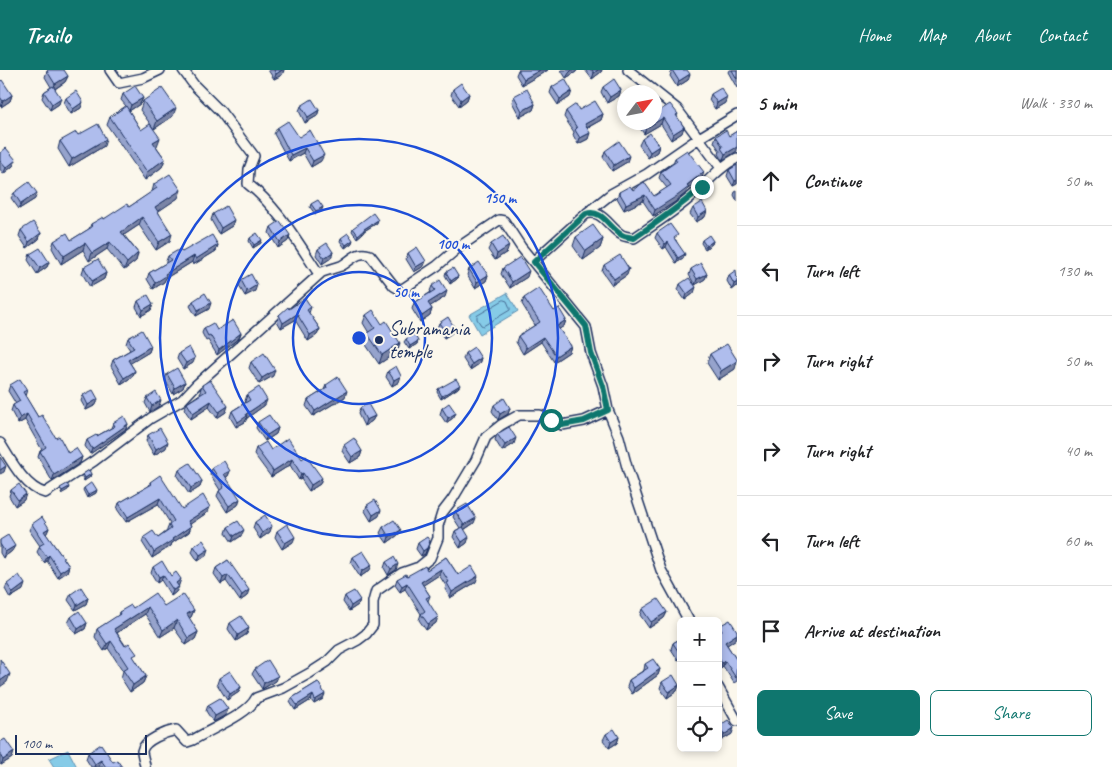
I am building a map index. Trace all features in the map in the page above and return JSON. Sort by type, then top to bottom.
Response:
[{"type":"street","points":[[110,70],[120,84],[142,78],[160,70]]},
{"type":"street","points":[[183,70],[194,85],[220,112],[254,156],[249,169],[248,184],[266,199],[319,274]]},
{"type":"street","points":[[628,70],[677,109],[721,168]]},
{"type":"street","points":[[534,262],[586,214],[611,194],[646,174],[737,115]]},
{"type":"street","points":[[586,214],[591,212],[597,213],[622,235],[634,238],[692,196],[721,168],[737,158]]},
{"type":"street","points":[[0,443],[18,471],[39,492],[45,493],[101,456],[151,418],[182,400],[196,385],[295,298],[319,274],[343,265],[358,254],[365,253],[370,255],[394,286],[401,290],[437,266],[459,247],[498,220],[504,222],[521,247],[586,326],[591,353],[603,386],[608,410],[619,438],[661,570],[687,617]]},
{"type":"street","points":[[145,767],[142,751],[147,743],[169,731],[176,730],[187,742],[194,740],[244,711],[253,704],[256,698],[283,688],[310,673],[327,662],[339,650],[366,634],[373,625],[373,602],[376,591],[402,573],[420,568],[430,558],[438,538],[438,526],[442,514],[476,460],[486,437],[501,425],[519,415],[540,415],[562,425],[584,421],[608,410]]},
{"type":"street","points":[[722,694],[737,721]]},
{"type":"water","points":[[507,293],[518,311],[480,334],[469,315]]},
{"type":"water","points":[[68,750],[77,767],[54,767],[49,759]]},
{"type":"building","points":[[48,70],[64,70],[68,76],[55,84]]},
{"type":"building","points":[[274,70],[282,70],[276,74]]},
{"type":"building","points":[[518,70],[540,70],[524,79]]},
{"type":"building","points":[[672,70],[687,70],[690,74],[679,81]]},
{"type":"building","points":[[732,70],[737,70],[737,79]]},
{"type":"building","points":[[565,79],[572,91],[560,99],[552,87]]},
{"type":"building","points":[[614,79],[618,85],[617,93],[610,97],[603,87]]},
{"type":"building","points":[[2,80],[12,95],[3,101],[0,97],[0,82]]},
{"type":"building","points":[[461,83],[469,94],[461,100],[453,89]]},
{"type":"building","points":[[53,86],[61,98],[52,104],[44,92]]},
{"type":"building","points":[[135,86],[143,98],[131,105],[123,94]]},
{"type":"building","points":[[162,88],[176,108],[157,121],[143,101]]},
{"type":"building","points":[[721,88],[727,97],[717,103],[711,94]]},
{"type":"building","points":[[527,89],[535,104],[522,111],[514,96]]},
{"type":"building","points":[[76,91],[83,102],[73,109],[66,98]]},
{"type":"building","points":[[312,99],[319,110],[308,117],[301,106]]},
{"type":"building","points":[[595,101],[603,114],[585,124],[590,133],[580,138],[575,130],[577,128],[566,111],[576,104],[579,110]]},
{"type":"building","points":[[670,104],[678,114],[676,115],[684,127],[673,134],[662,119],[662,109]]},
{"type":"building","points":[[126,106],[141,130],[150,124],[160,138],[153,142],[165,159],[147,172],[110,117]]},
{"type":"building","points":[[288,121],[299,137],[310,130],[324,155],[313,161],[305,148],[291,155],[277,128]]},
{"type":"building","points":[[98,124],[106,139],[72,159],[60,141],[76,132],[78,135]]},
{"type":"building","points":[[726,130],[729,136],[737,131],[737,147],[725,154],[716,136]]},
{"type":"building","points":[[650,133],[659,146],[650,152],[642,139]]},
{"type":"building","points":[[619,141],[629,156],[614,165],[605,151]]},
{"type":"building","points":[[6,148],[16,160],[6,168],[0,161],[0,153]]},
{"type":"building","points":[[687,150],[704,172],[687,185],[689,187],[655,210],[645,195],[626,204],[619,192],[630,186],[633,190],[644,182],[654,196],[671,185],[661,172],[677,161],[675,158]]},
{"type":"building","points":[[737,165],[737,180],[735,181],[729,170]]},
{"type":"building","points":[[170,174],[181,190],[155,207],[172,234],[159,242],[142,217],[121,232],[138,253],[127,263],[110,242],[92,253],[85,243],[64,256],[54,241],[67,233],[71,240],[92,227],[91,224],[103,217],[104,219],[127,204],[129,207],[157,188],[154,184]]},
{"type":"building","points":[[29,182],[37,193],[21,204],[14,193]]},
{"type":"building","points":[[318,200],[323,207],[316,211],[311,204]]},
{"type":"building","points":[[702,202],[707,211],[698,217],[693,208]]},
{"type":"building","points":[[226,206],[234,220],[221,228],[213,214]]},
{"type":"building","points":[[373,213],[378,220],[358,235],[353,228]]},
{"type":"building","points":[[280,221],[290,235],[280,242],[271,227]]},
{"type":"building","points":[[33,222],[41,233],[29,242],[21,230]]},
{"type":"building","points":[[670,224],[678,235],[674,238],[685,254],[678,258],[668,242],[665,244],[657,233]]},
{"type":"building","points":[[593,225],[603,239],[586,251],[576,237]]},
{"type":"building","points":[[257,233],[262,240],[254,245],[250,238]]},
{"type":"building","points":[[348,233],[353,240],[346,245],[341,238]]},
{"type":"building","points":[[212,235],[218,245],[196,259],[194,256],[165,274],[166,276],[155,283],[149,273],[171,260],[168,256],[180,249],[182,252]]},
{"type":"building","points":[[709,235],[713,241],[706,246],[702,240]]},
{"type":"building","points":[[503,236],[509,246],[497,254],[491,244]]},
{"type":"building","points":[[327,243],[333,252],[324,258],[318,249]]},
{"type":"building","points":[[417,247],[426,261],[416,267],[408,253]]},
{"type":"building","points":[[40,248],[49,262],[40,268],[30,254]]},
{"type":"building","points":[[620,255],[629,269],[614,279],[604,265]]},
{"type":"building","points":[[520,257],[529,271],[512,282],[503,268]]},
{"type":"building","points":[[98,259],[106,273],[92,281],[84,267]]},
{"type":"building","points":[[479,262],[488,275],[477,282],[469,269]]},
{"type":"building","points":[[701,263],[707,274],[697,279],[691,269]]},
{"type":"building","points":[[453,268],[458,276],[451,281],[446,272]]},
{"type":"building","points":[[736,270],[737,282],[734,284],[729,275]]},
{"type":"building","points":[[251,274],[257,285],[247,291],[241,280]]},
{"type":"building","points":[[689,278],[696,287],[687,294],[680,284]]},
{"type":"building","points":[[440,280],[447,291],[428,303],[432,309],[422,316],[414,303],[435,290],[432,286]]},
{"type":"building","points":[[539,288],[554,311],[559,308],[566,320],[557,326],[571,346],[556,356],[543,337],[526,348],[518,336],[540,322],[524,298]]},
{"type":"building","points":[[205,293],[211,303],[198,310],[193,301]]},
{"type":"building","points":[[148,295],[153,304],[143,310],[138,301]]},
{"type":"building","points":[[305,298],[311,307],[307,310],[320,329],[310,335],[297,314],[283,323],[279,315],[288,307],[289,309]]},
{"type":"building","points":[[373,310],[382,324],[386,321],[400,343],[382,355],[367,333],[375,328],[366,315]]},
{"type":"building","points":[[448,317],[454,327],[446,332],[439,323]]},
{"type":"building","points":[[233,320],[241,333],[219,350],[204,328],[213,323],[217,330]]},
{"type":"building","points":[[142,330],[151,346],[128,360],[135,371],[124,378],[113,360],[134,348],[128,338]]},
{"type":"building","points":[[414,334],[418,341],[410,346],[406,339]]},
{"type":"building","points":[[727,344],[737,361],[721,371],[710,354]]},
{"type":"building","points":[[189,347],[195,358],[186,363],[179,353]]},
{"type":"building","points":[[474,347],[481,358],[472,364],[465,353]]},
{"type":"building","points":[[264,353],[275,370],[262,378],[251,362]]},
{"type":"building","points":[[396,366],[401,376],[394,380],[388,371]]},
{"type":"building","points":[[177,368],[185,382],[175,388],[167,374]]},
{"type":"building","points":[[338,377],[347,391],[315,411],[308,400],[327,388],[326,385]]},
{"type":"building","points":[[20,379],[27,390],[23,392],[38,417],[42,415],[56,438],[59,436],[68,453],[76,448],[82,457],[54,475],[40,451],[46,447],[27,414],[20,418],[13,405],[20,401],[10,385]]},
{"type":"building","points":[[456,379],[460,385],[442,396],[438,389]]},
{"type":"building","points":[[210,380],[228,406],[219,412],[211,401],[193,413],[187,403],[206,391],[202,385]]},
{"type":"building","points":[[259,387],[267,400],[246,414],[247,416],[238,422],[232,411],[250,400],[247,395]]},
{"type":"building","points":[[93,390],[98,399],[88,405],[83,395]]},
{"type":"building","points":[[156,392],[161,400],[152,406],[147,398]]},
{"type":"building","points":[[504,398],[510,408],[500,414],[494,405]]},
{"type":"building","points":[[449,403],[456,413],[448,418],[442,408]]},
{"type":"building","points":[[368,404],[375,416],[366,420],[360,408]]},
{"type":"building","points":[[269,415],[278,428],[267,435],[258,422]]},
{"type":"building","points":[[124,416],[128,424],[92,449],[87,440],[115,426],[113,423]]},
{"type":"building","points":[[509,427],[516,438],[505,445],[497,434]]},
{"type":"building","points":[[160,428],[168,442],[156,449],[148,435]]},
{"type":"building","points":[[288,438],[302,459],[306,456],[322,478],[311,485],[303,473],[301,474],[292,459],[273,471],[256,448],[266,442],[271,450]]},
{"type":"building","points":[[354,438],[362,451],[352,457],[344,445]]},
{"type":"building","points":[[0,457],[6,466],[0,470]]},
{"type":"building","points":[[224,461],[230,471],[224,474],[240,499],[229,506],[219,491],[224,487],[212,468]]},
{"type":"building","points":[[190,463],[202,481],[191,488],[179,470]]},
{"type":"building","points":[[89,470],[91,474],[85,478],[83,474]]},
{"type":"building","points":[[160,475],[182,509],[203,495],[210,507],[188,521],[191,526],[154,552],[144,537],[153,531],[158,538],[171,529],[169,525],[174,521],[160,498],[128,517],[119,503],[152,484],[150,482]]},
{"type":"building","points":[[92,482],[97,490],[88,495],[84,488]]},
{"type":"building","points":[[19,484],[26,494],[18,500],[11,490]]},
{"type":"building","points":[[67,484],[69,487],[62,491],[60,488]]},
{"type":"building","points":[[375,500],[381,510],[373,515],[367,505]]},
{"type":"building","points":[[467,504],[476,518],[464,525],[455,511]]},
{"type":"building","points":[[265,515],[272,526],[262,533],[255,522]]},
{"type":"building","points":[[42,517],[49,528],[44,531],[69,566],[60,572],[49,555],[47,557],[39,546],[44,543],[32,524]]},
{"type":"building","points":[[394,520],[401,530],[389,537],[383,527]]},
{"type":"building","points":[[238,521],[244,530],[234,536],[228,527]]},
{"type":"building","points":[[287,524],[295,537],[285,543],[277,531]]},
{"type":"building","points":[[463,527],[469,537],[462,542],[455,531]]},
{"type":"building","points":[[8,535],[15,546],[5,552],[0,544],[0,540]]},
{"type":"building","points":[[427,537],[430,541],[427,548],[423,551],[418,543]]},
{"type":"building","points":[[203,540],[209,549],[200,555],[194,546]]},
{"type":"building","points":[[363,551],[372,565],[362,571],[353,557]]},
{"type":"building","points":[[394,557],[398,564],[391,569],[386,562]]},
{"type":"building","points":[[446,557],[458,575],[472,566],[478,576],[452,592],[447,583],[449,582],[441,569],[421,582],[430,596],[426,598],[438,617],[428,624],[421,614],[425,611],[407,583],[402,586],[397,579],[425,566],[427,570]]},
{"type":"building","points":[[228,560],[249,590],[242,595],[228,575],[223,578],[216,568]]},
{"type":"building","points":[[162,561],[171,576],[176,572],[181,579],[176,583],[179,587],[173,590],[163,575],[159,577],[153,567]]},
{"type":"building","points":[[19,575],[25,584],[13,593],[7,584]]},
{"type":"building","points":[[81,587],[88,598],[77,605],[71,594]]},
{"type":"building","points":[[354,591],[360,600],[351,606],[345,596]]},
{"type":"building","points":[[155,593],[164,606],[183,594],[194,610],[187,614],[198,632],[188,638],[177,620],[163,630],[148,607],[114,629],[125,646],[129,643],[137,654],[133,656],[146,676],[133,685],[123,670],[128,667],[111,641],[107,644],[97,629],[120,614],[119,612],[131,605],[133,608]]},
{"type":"building","points":[[658,599],[667,612],[651,622],[642,609]]},
{"type":"building","points":[[79,611],[87,623],[78,629],[71,617]]},
{"type":"building","points":[[241,616],[249,628],[238,635],[230,623]]},
{"type":"building","points":[[730,620],[737,631],[737,634],[725,642],[737,659],[736,678],[725,661],[722,663],[722,624]]},
{"type":"building","points":[[677,640],[677,649],[673,643]]},
{"type":"building","points":[[0,659],[10,674],[0,681]]},
{"type":"building","points":[[653,659],[660,669],[634,688],[629,680],[648,668],[645,664]]},
{"type":"building","points":[[268,660],[278,676],[264,683],[255,669]]},
{"type":"building","points":[[230,671],[241,687],[230,694],[219,678]]},
{"type":"building","points":[[673,675],[677,682],[677,686],[669,692],[662,682]]},
{"type":"building","points":[[318,682],[325,694],[315,700],[313,695],[297,705],[292,698]]},
{"type":"building","points":[[220,698],[228,709],[215,716],[208,705]]},
{"type":"building","points":[[728,720],[734,728],[724,735],[722,724]]},
{"type":"building","points":[[614,729],[619,737],[611,742],[606,734]]},
{"type":"building","points":[[5,739],[14,752],[3,760],[0,755],[0,742]]},
{"type":"building","points":[[101,744],[113,762],[117,760],[122,767],[106,767],[101,760],[95,764],[88,753]]},
{"type":"place","name":"Subramania temple","points":[[379,340]]},
{"type":"route","points":[[551,420],[562,425],[584,421],[608,410],[603,386],[591,353],[586,326],[534,262],[586,214],[591,212],[597,213],[622,235],[634,238],[650,228],[702,187]]}]
